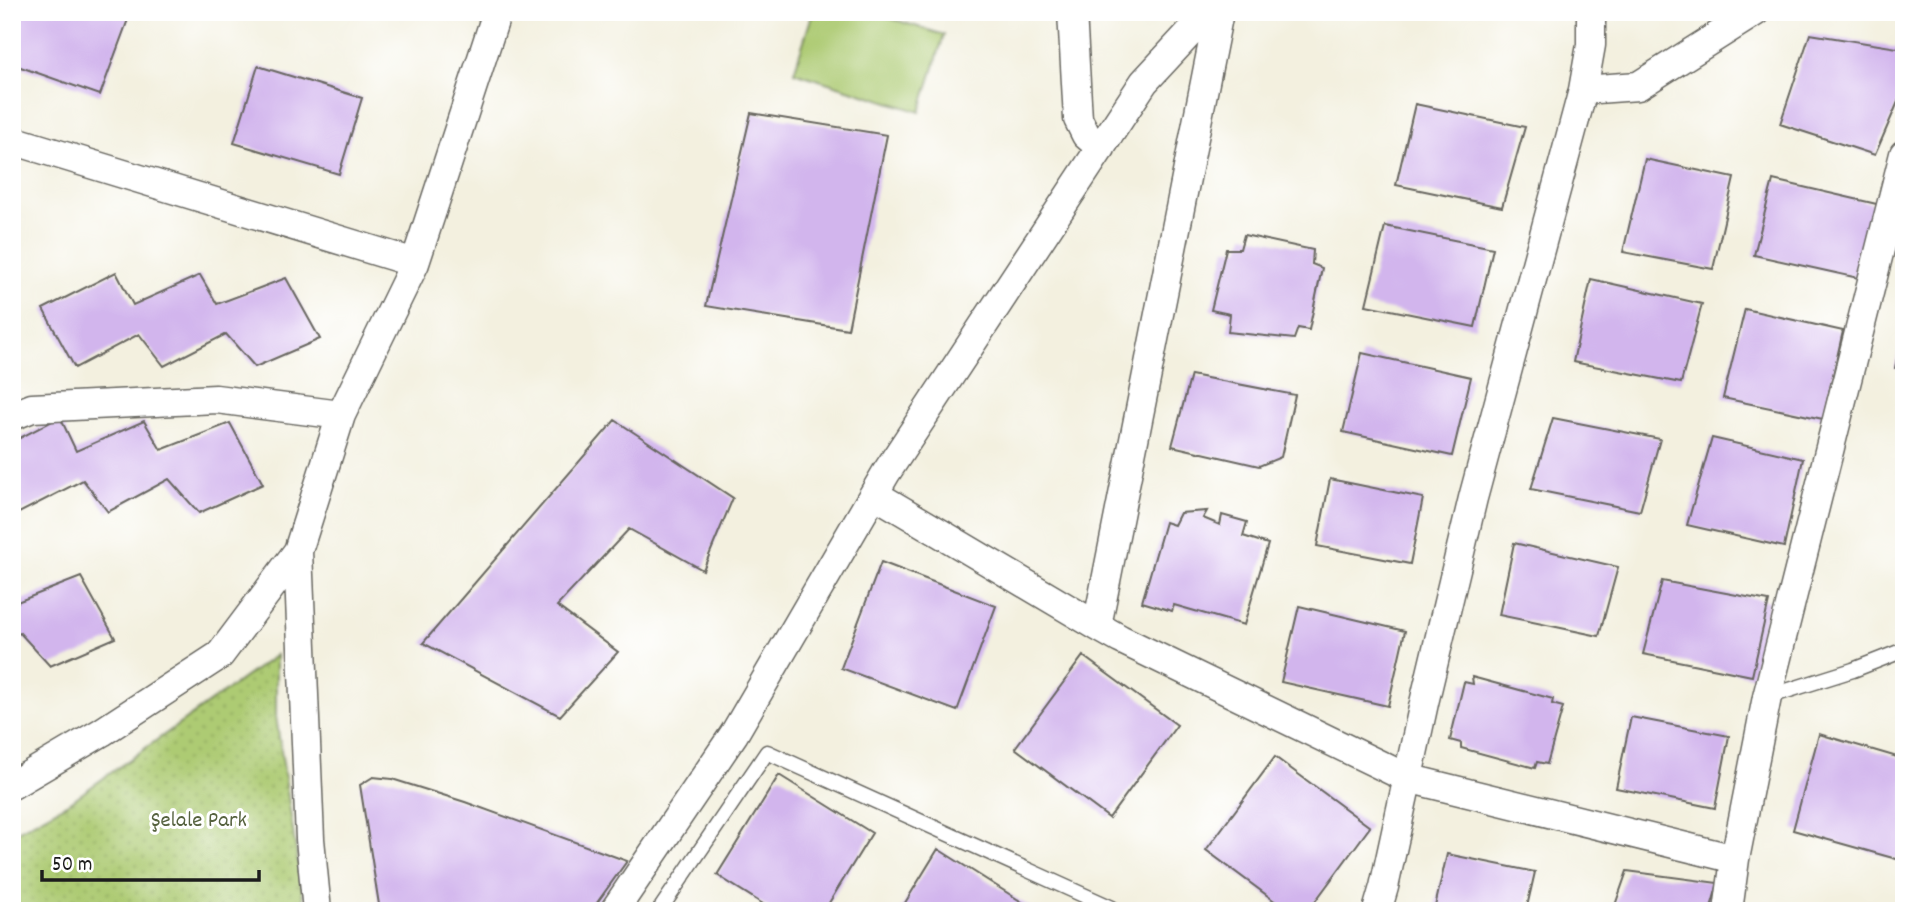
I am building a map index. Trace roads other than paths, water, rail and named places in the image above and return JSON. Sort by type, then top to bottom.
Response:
[{"type":"street","points":[[12,785],[102,732],[220,654],[298,551],[341,415],[415,263],[497,12]]},
{"type":"street","points":[[1072,12],[1078,119],[1086,135],[1101,148]]},
{"type":"street","points":[[614,911],[734,734],[886,473],[1144,82],[1209,12]]},
{"type":"street","points":[[1097,626],[1219,12]]},
{"type":"street","points":[[1377,911],[1473,498],[1583,90],[1591,45],[1591,12]]},
{"type":"street","points":[[1583,90],[1638,86],[1755,12]]},
{"type":"street","points":[[12,140],[415,263]]},
{"type":"street","points":[[1728,911],[1735,859],[1768,697],[1904,154]]},
{"type":"street","points":[[12,416],[32,408],[216,399],[341,415]]},
{"type":"street","points":[[874,494],[1120,639],[1408,778],[1735,859]]},
{"type":"street","points":[[298,551],[310,839],[317,911]]},
{"type":"lane","points":[[1768,697],[1853,670],[1904,650]]},
{"type":"lane","points":[[659,911],[767,752],[1112,908],[1111,911]]},
{"type":"park label","name":"Şelale Park","points":[[199,821]]}]
